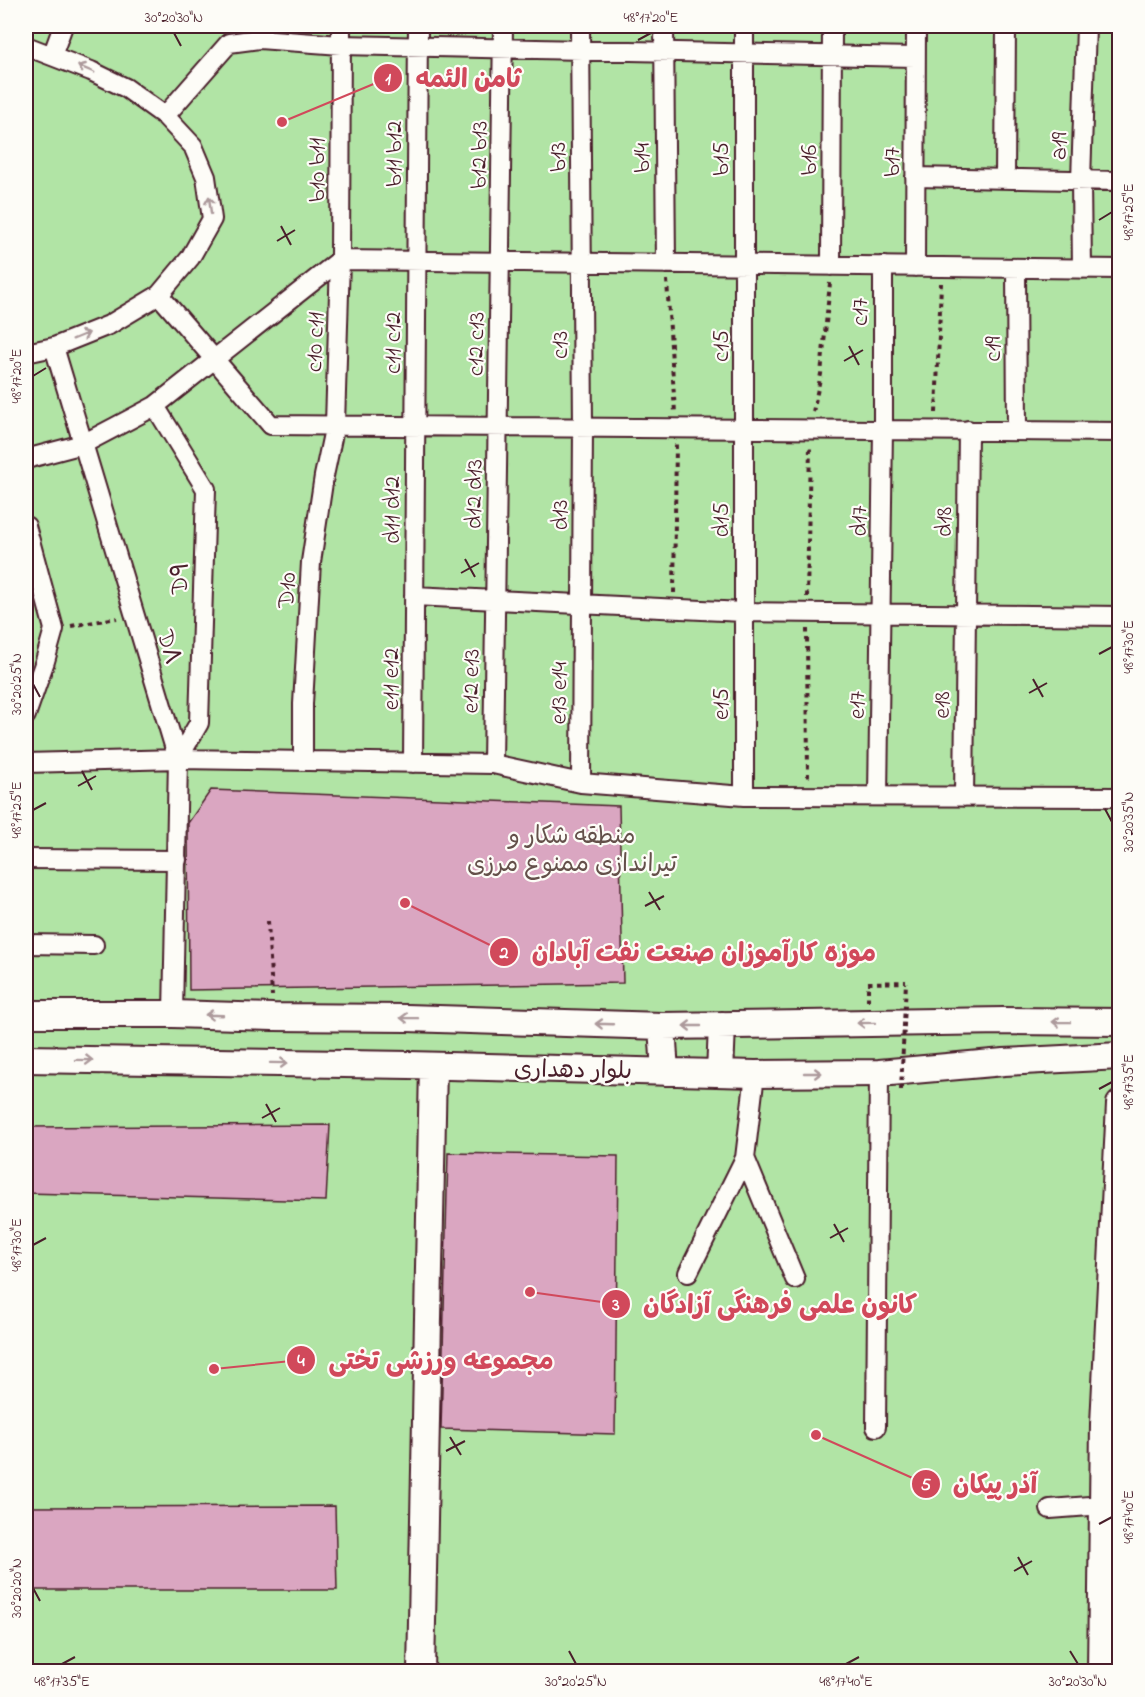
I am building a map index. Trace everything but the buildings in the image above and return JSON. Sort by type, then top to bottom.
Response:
[{"type":"main road","name":"بلوار دهداری","points":[[26,1014],[407,1018],[662,1026],[1004,1021],[1119,1022]]},
{"type":"main road","points":[[720,1073],[722,1025]]},
{"type":"main road","points":[[662,1026],[664,1071]]},
{"type":"main road","name":"بلوار دهداری","points":[[26,1059],[755,1074],[879,1073],[1004,1062],[1119,1056]]},
{"type":"main road","points":[[421,1671],[433,1066]]},
{"type":"main road","points":[[1101,1671],[1111,1609],[1103,1505],[1112,1424],[1119,1104]]},
{"type":"street","points":[[52,56],[63,26]]},
{"type":"street","name":"b10 b11","points":[[340,260],[341,26]]},
{"type":"street","name":"b11 b12","points":[[417,261],[418,26]]},
{"type":"street","name":"b12 b13","points":[[500,262],[503,26]]},
{"type":"street","name":"b13","points":[[579,26],[583,263]]},
{"type":"street","name":"b14","points":[[664,26],[666,264]]},
{"type":"street","name":"b15","points":[[744,26],[744,265]]},
{"type":"street","name":"b16","points":[[831,266],[832,26]]},
{"type":"street","name":"b17","points":[[915,267],[916,26]]},
{"type":"street","points":[[1005,179],[1006,26]]},
{"type":"street","name":"a19","points":[[1082,269],[1081,180],[1086,26]]},
{"type":"street","points":[[165,116],[229,43],[259,32],[341,45],[915,57]]},
{"type":"street","points":[[26,46],[91,71],[126,88],[165,116],[193,146],[207,177],[212,219],[190,258],[159,295],[109,325],[54,347],[26,353]]},
{"type":"street","points":[[915,177],[1119,181]]},
{"type":"street","points":[[26,459],[83,444],[155,406],[340,260],[1119,269]]},
{"type":"street","name":"c10 c11","points":[[335,424],[340,260]]},
{"type":"street","name":"c11 c12","points":[[416,425],[417,261]]},
{"type":"street","name":"c12 c13","points":[[498,426],[500,262]]},
{"type":"street","name":"c13","points":[[583,263],[584,426]]},
{"type":"street","name":"c15","points":[[744,265],[744,428]]},
{"type":"street","name":"c17","points":[[883,429],[884,266]]},
{"type":"street","name":"c19","points":[[1016,268],[1017,430]]},
{"type":"street","points":[[159,295],[271,425],[1119,432]]},
{"type":"street","name":"D۸","points":[[54,347],[178,759]]},
{"type":"street","name":"D۹","points":[[155,406],[206,489],[199,723],[178,759]]},
{"type":"street","name":"D10","points":[[303,761],[303,704],[312,562],[324,476],[335,424]]},
{"type":"street","name":"d11 d12","points":[[414,596],[416,425]]},
{"type":"street","name":"d12 d13","points":[[495,600],[498,426]]},
{"type":"street","name":"d13","points":[[583,604],[584,426]]},
{"type":"street","name":"d15","points":[[744,428],[744,612]]},
{"type":"street","name":"d17","points":[[881,613],[883,429]]},
{"type":"street","name":"d18","points":[[966,614],[968,430]]},
{"type":"street","points":[[26,526],[54,629],[26,715]]},
{"type":"street","points":[[414,596],[744,612],[1119,616]]},
{"type":"street","name":"e11 e12","points":[[413,763],[414,596]]},
{"type":"street","name":"e12 e13","points":[[493,764],[495,600]]},
{"type":"street","name":"e13 e14","points":[[581,783],[583,604]]},
{"type":"street","name":"e15","points":[[744,612],[744,796]]},
{"type":"street","name":"e17","points":[[878,796],[881,613]]},
{"type":"street","name":"e18","points":[[964,797],[966,614]]},
{"type":"street","points":[[173,1014],[178,759]]},
{"type":"street","points":[[26,764],[178,759],[493,764],[581,783],[744,796],[1119,797]]},
{"type":"street","points":[[26,859],[177,860]]},
{"type":"street","points":[[26,944],[94,945]]},
{"type":"street","points":[[876,1427],[879,1073]]},
{"type":"street","points":[[688,1273],[745,1158],[755,1074]]},
{"type":"street","points":[[745,1158],[795,1279]]},
{"type":"street","points":[[1050,1509],[1103,1505]]},
{"type":"path","points":[[666,264],[676,427],[673,608]]},
{"type":"path","points":[[808,796],[807,612],[810,428],[821,374],[831,266]]},
{"type":"path","points":[[935,430],[942,267]]},
{"type":"path","points":[[54,629],[135,614]]},
{"type":"path","points":[[268,921],[273,1017]]},
{"type":"path","points":[[868,983],[906,982],[901,1090]]},
{"type":"green space","name":"منطقه شکار و تیراندازی ممنوع مرزی","points":[[26,26],[1119,26],[1119,1671],[26,1672]]},
{"type":"place","name":"ثامن الئمه","points":[[282,122]]},
{"type":"place","name":"موزه کارآموزان صنعت نفت آبادان","points":[[405,903]]},
{"type":"place","name":"کانون علمی فرهنگی آزادگان","points":[[530,1292]]},
{"type":"place","name":"مجموعه ورزشی تختی","points":[[214,1369]]},
{"type":"place","name":"آذر پیکان","points":[[816,1435]]}]
